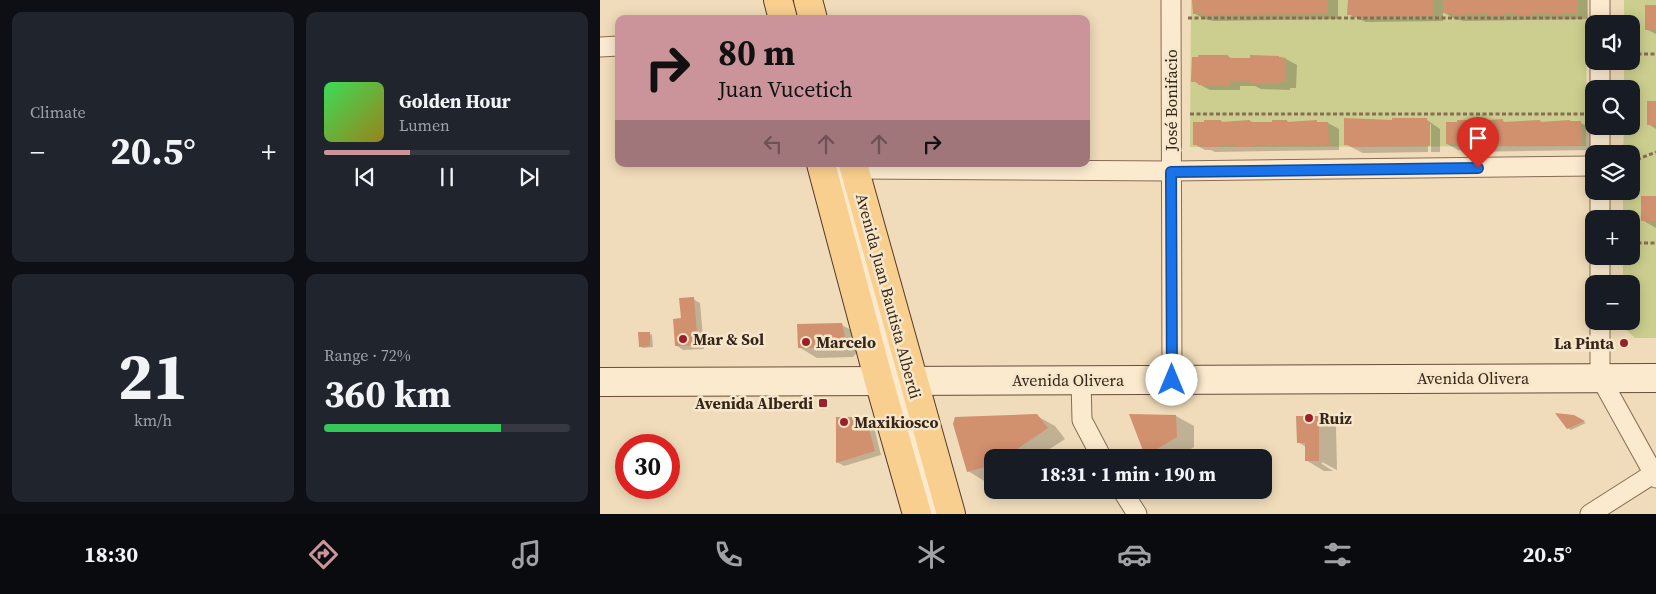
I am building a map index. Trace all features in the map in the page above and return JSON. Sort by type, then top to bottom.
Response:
[{"type":"main road","points":[[778,0],[782,15]]},
{"type":"main road","points":[[808,0],[812,15]]},
{"type":"main road","name":"Avenida Juan Bautista Alberdi","points":[[822,167],[896,381],[951,514]]},
{"type":"main road","name":"Avenida Juan Bautista Alberdi","points":[[848,167],[896,381],[916,514]]},
{"type":"main road","name":"Avenida Olivera","points":[[600,382],[1656,378]]},
{"type":"street","points":[[792,15],[801,0]]},
{"type":"street","name":"José Bonifacio","points":[[1171,0],[1172,380]]},
{"type":"street","points":[[1595,15],[1600,0]]},
{"type":"street","points":[[600,47],[615,46]]},
{"type":"street","points":[[940,167],[1171,172],[1585,166]]},
{"type":"street","points":[[1590,514],[1655,474],[1600,377],[1600,330]]},
{"type":"street","points":[[1081,380],[1082,420],[1097,449]]},
{"type":"street","points":[[1128,499],[1137,514]]},
{"type":"lane","points":[[896,381],[935,514]]},
{"type":"path","points":[[1180,18],[1585,21]]},
{"type":"path","points":[[1640,54],[1656,54]]},
{"type":"path","points":[[1188,114],[1585,120]]},
{"type":"path","points":[[1640,158],[1656,152]]},
{"type":"path","points":[[1640,243],[1656,243]]},
{"type":"green space","points":[[1191,0],[1587,0],[1587,15],[1585,15],[1585,70],[1587,70],[1585,146],[1190,147]]},
{"type":"green space","points":[[1624,0],[1656,0],[1656,5],[1645,5],[1645,29],[1656,30],[1656,101],[1647,101],[1647,125],[1656,125],[1656,196],[1641,197],[1641,221],[1656,221],[1656,338],[1635,338],[1626,330],[1640,330],[1640,275],[1623,275],[1623,265],[1640,265],[1640,210],[1623,210],[1623,200],[1640,200],[1640,145],[1623,145],[1624,135],[1640,135],[1640,80],[1624,80],[1624,70],[1640,70],[1640,15],[1624,15]]},
{"type":"building","points":[[1192,0],[1328,0],[1328,14],[1202,15],[1193,14]]},
{"type":"building","points":[[1348,0],[1433,0],[1433,16],[1355,17],[1355,15],[1347,15]]},
{"type":"building","points":[[1443,0],[1578,0],[1578,13],[1553,15],[1553,13],[1518,15],[1518,13],[1503,13],[1503,15],[1453,15],[1452,13],[1443,13]]},
{"type":"building","points":[[1645,5],[1656,5],[1656,30],[1645,30]]},
{"type":"building","points":[[1198,55],[1228,55],[1228,58],[1250,58],[1250,55],[1286,58],[1286,82],[1280,82],[1280,84],[1250,84],[1250,81],[1230,81],[1230,85],[1198,85],[1198,82],[1191,82],[1192,57],[1198,57]]},
{"type":"building","points":[[1647,101],[1656,101],[1656,125],[1647,125]]},
{"type":"building","points":[[1344,118],[1392,120],[1392,118],[1427,118],[1427,122],[1430,122],[1430,146],[1351,147],[1351,145],[1344,145]]},
{"type":"building","points":[[1503,119],[1503,122],[1540,120],[1540,122],[1581,121],[1582,145],[1456,146],[1456,144],[1446,144],[1446,122],[1474,120],[1474,122],[1488,122],[1488,120]]},
{"type":"building","points":[[1204,120],[1272,122],[1272,120],[1287,120],[1287,122],[1317,120],[1317,122],[1328,122],[1329,145],[1253,145],[1253,147],[1238,147],[1238,145],[1218,145],[1218,147],[1203,147],[1203,145],[1193,145],[1193,122],[1204,122]]},
{"type":"building","points":[[1641,196],[1656,196],[1656,221],[1641,221]]},
{"type":"building","points":[[694,297],[698,345],[675,346],[673,319],[681,318],[679,298]]},
{"type":"building","points":[[842,323],[845,337],[835,348],[798,348],[797,324]]},
{"type":"building","points":[[638,332],[650,332],[650,346],[639,347]]},
{"type":"building","points":[[1555,413],[1574,415],[1585,421],[1567,429]]},
{"type":"building","points":[[1037,414],[1048,428],[1017,449],[984,449],[984,467],[967,472],[953,424],[955,417]]},
{"type":"building","points":[[1129,414],[1176,415],[1177,437],[1157,449],[1142,449]]},
{"type":"building","points":[[1296,416],[1319,416],[1319,461],[1305,461],[1305,443],[1297,443]]},
{"type":"building","points":[[836,417],[856,417],[868,426],[875,451],[836,463]]},
{"type":"place","name":"Mar & Sol","points":[[683,339]]},
{"type":"place","name":"Marcelo","points":[[806,342]]},
{"type":"place","name":"La Pinta","points":[[1624,343]]},
{"type":"place","name":"Avenida Alberdi","points":[[823,403]]},
{"type":"place","name":"Ruiz","points":[[1309,418]]},
{"type":"place","name":"Maxikiosco","points":[[844,422]]},
{"type":"route","points":[[1172,380],[1171,172],[1478,168]]}]
